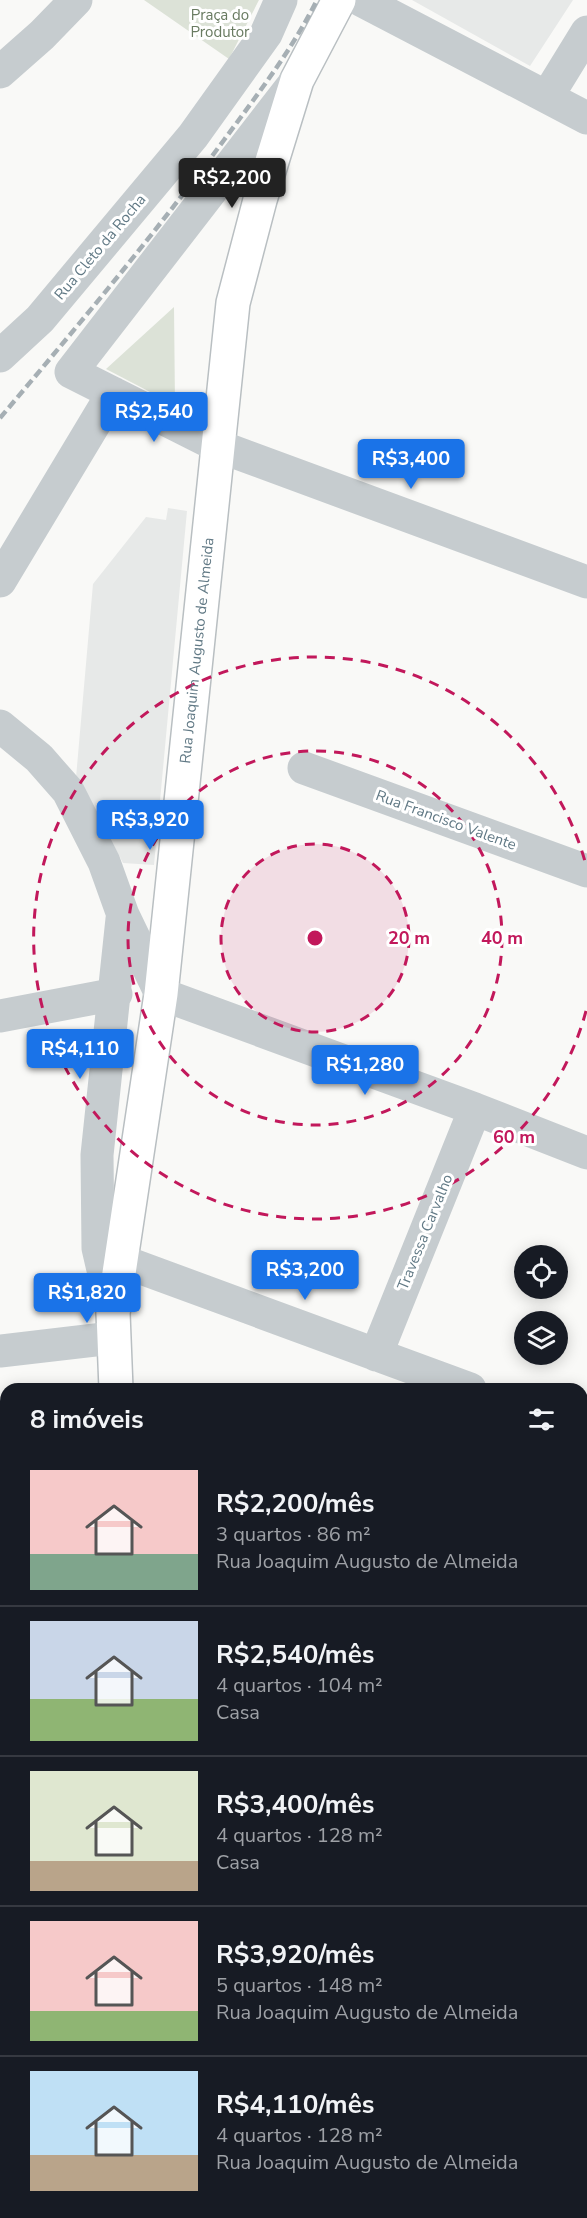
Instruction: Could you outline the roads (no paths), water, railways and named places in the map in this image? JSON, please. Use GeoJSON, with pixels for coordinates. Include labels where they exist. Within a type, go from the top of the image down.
{"type":"FeatureCollection","features":[{"type":"Feature","properties":{"kind":"main road","name":"Rua Joaquim Augusto de Almeida"},"geometry":{"type":"LineString","coordinates":[[116,1383],[110,1255],[161,994],[233,303],[260,200],[297,80],[339,0]]}},
{"type":"Feature","properties":{"kind":"street"},"geometry":{"type":"LineString","coordinates":[[0,72],[42,35],[75,0]]}},
{"type":"Feature","properties":{"kind":"street","name":"Rua Cleto da Rocha"},"geometry":{"type":"LineString","coordinates":[[5,342],[40,319],[193,136],[266,34],[281,0]]}},
{"type":"Feature","properties":{"kind":"street"},"geometry":{"type":"LineString","coordinates":[[361,0],[587,118]]}},
{"type":"Feature","properties":{"kind":"street"},"geometry":{"type":"LineString","coordinates":[[547,97],[587,32]]}},
{"type":"Feature","properties":{"kind":"street"},"geometry":{"type":"LineString","coordinates":[[297,80],[71,372],[218,446],[587,582]]}},
{"type":"Feature","properties":{"kind":"street"},"geometry":{"type":"LineString","coordinates":[[0,581],[113,393]]}},
{"type":"Feature","properties":{"kind":"street"},"geometry":{"type":"LineString","coordinates":[[0,726],[39,758],[68,790],[104,862],[123,915],[161,994],[475,1108],[587,1153]]}},
{"type":"Feature","properties":{"kind":"street","name":"Rua Francisco Valente"},"geometry":{"type":"LineString","coordinates":[[304,768],[587,871]]}},
{"type":"Feature","properties":{"kind":"street"},"geometry":{"type":"LineString","coordinates":[[123,915],[97,1155],[110,1255],[376,1355],[421,1380],[437,1383]]}},
{"type":"Feature","properties":{"kind":"street"},"geometry":{"type":"LineString","coordinates":[[0,1016],[116,994]]}},
{"type":"Feature","properties":{"kind":"street","name":"Travessa Carvalho"},"geometry":{"type":"LineString","coordinates":[[376,1355],[475,1108]]}},
{"type":"Feature","properties":{"kind":"street"},"geometry":{"type":"LineString","coordinates":[[0,1351],[113,1325]]}},
{"type":"Feature","properties":{"kind":"railway"},"geometry":{"type":"LineString","coordinates":[[0,418],[114,281],[197,176],[274,72],[297,37],[317,0]]}},
{"type":"Feature","properties":{"kind":"park label","name":"Praça do Produtor"},"geometry":{"type":"Point","coordinates":[220,24]}}]}
